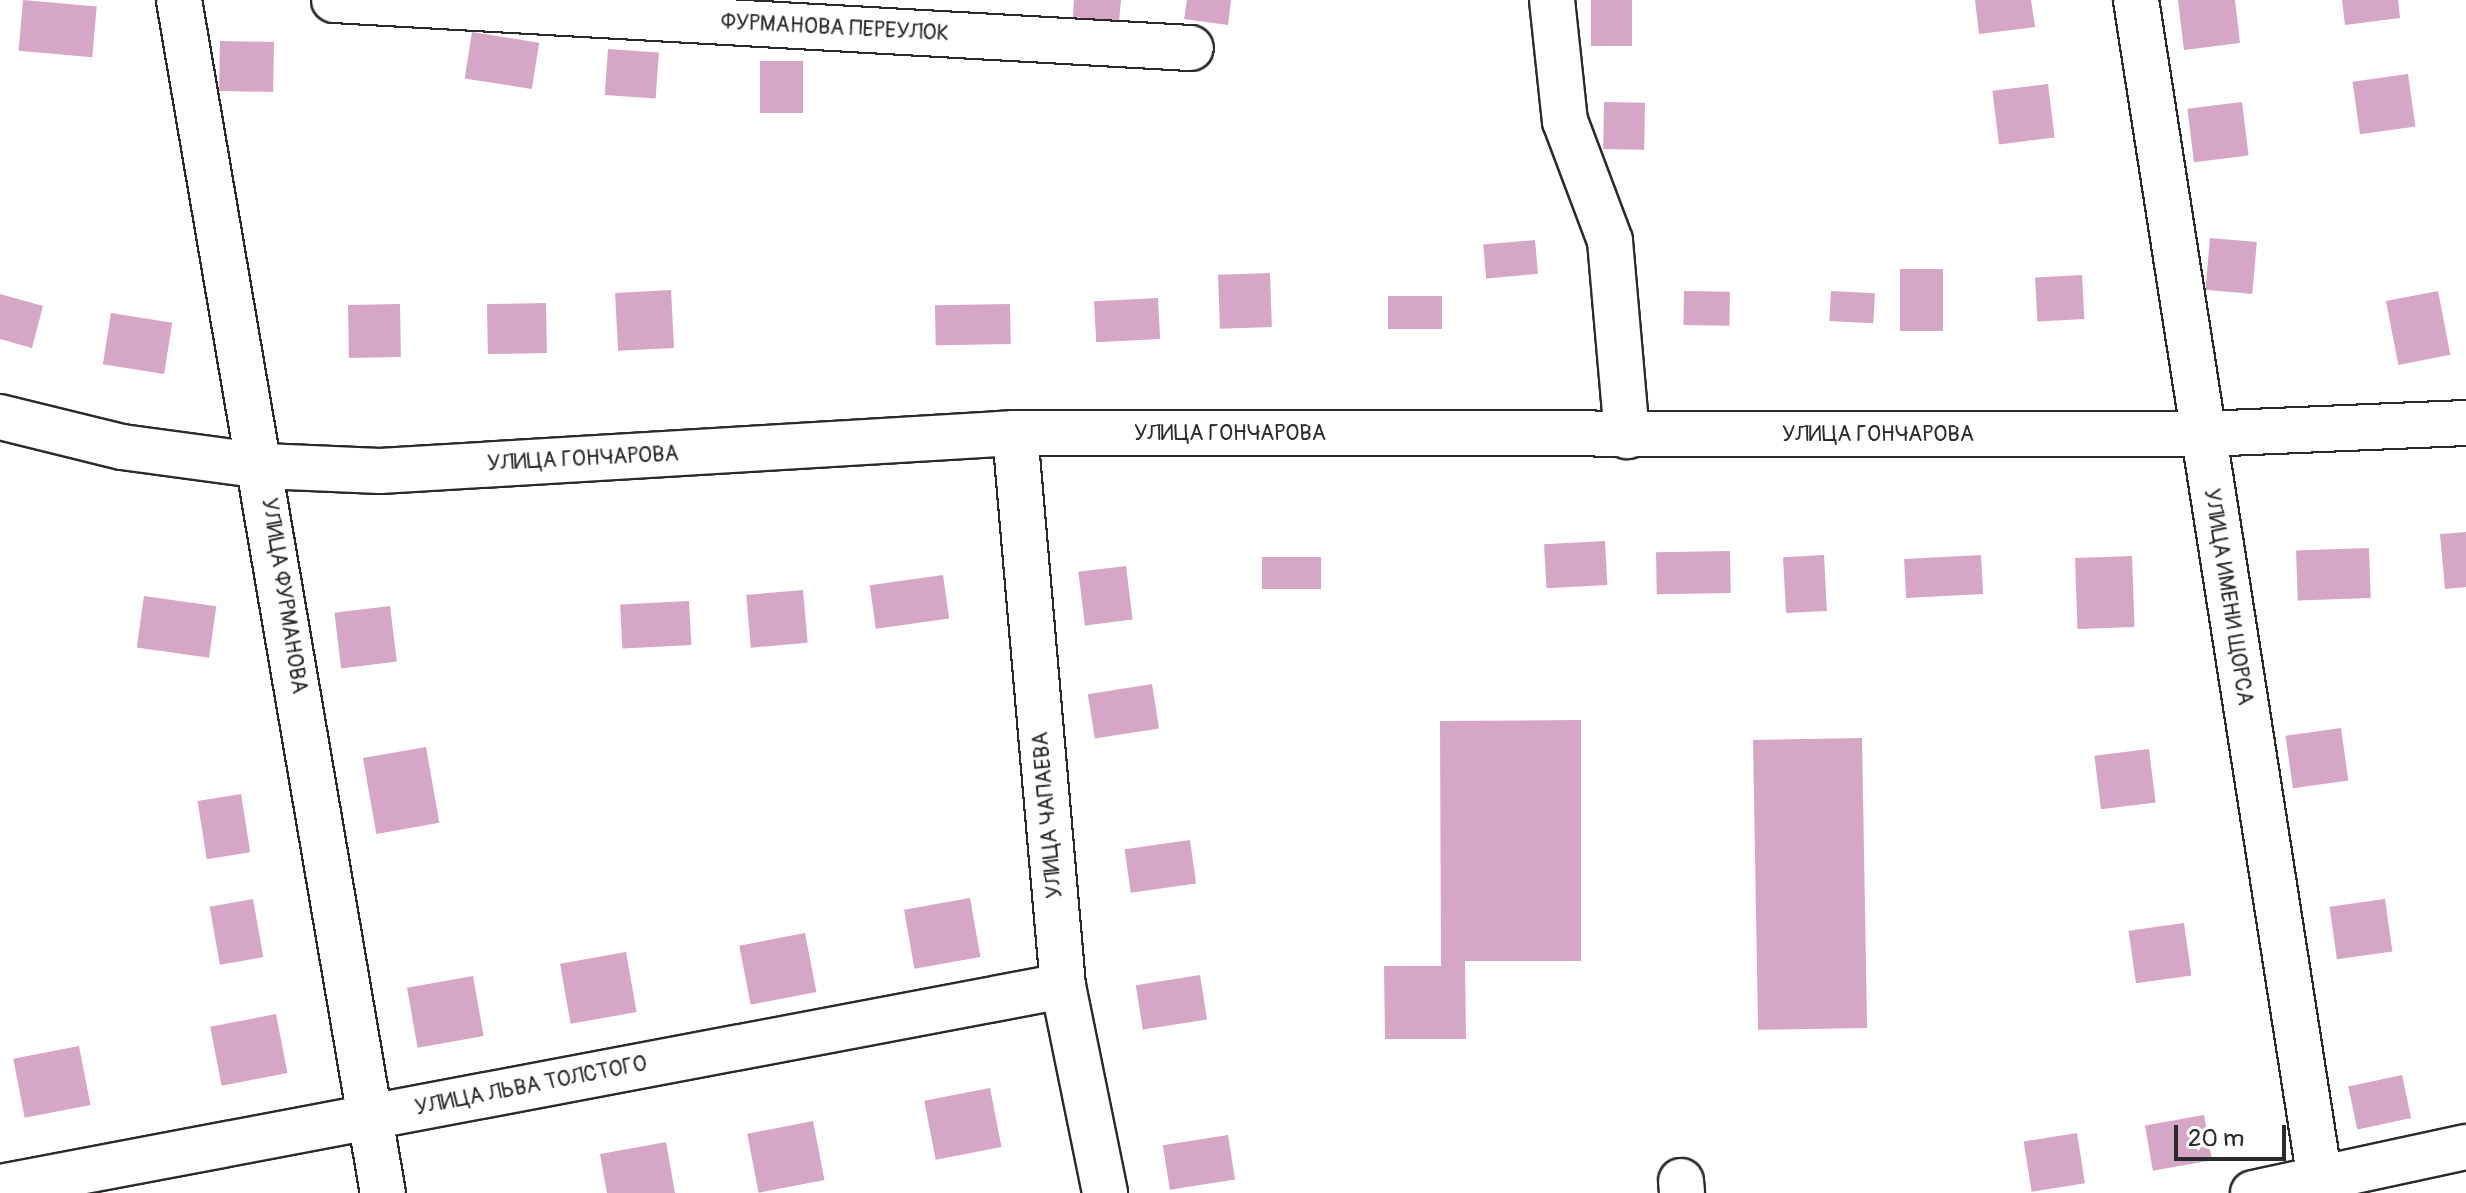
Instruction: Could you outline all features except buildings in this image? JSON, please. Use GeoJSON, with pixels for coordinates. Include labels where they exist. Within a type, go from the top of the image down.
{"type":"FeatureCollection","features":[{"type":"Feature","properties":{"kind":"street","name":"УЛИЦА ФУРМАНОВА"},"geometry":{"type":"LineString","coordinates":[[179,0],[263,466],[383,1193]]}},
{"type":"Feature","properties":{"kind":"street","name":"ФУРМАНОВА ПЕРЕУЛОК"},"geometry":{"type":"LineString","coordinates":[[334,0],[1191,48]]}},
{"type":"Feature","properties":{"kind":"street"},"geometry":{"type":"LineString","coordinates":[[1552,0],[1565,121],[1610,241],[1627,436]]}},
{"type":"Feature","properties":{"kind":"street","name":"УЛИЦА ИМЕНИ ЩОРСА"},"geometry":{"type":"LineString","coordinates":[[2136,0],[2320,1187]]}},
{"type":"Feature","properties":{"kind":"street","name":"УЛИЦА ГОНЧАРОВА"},"geometry":{"type":"LineString","coordinates":[[0,417],[122,447],[263,466],[380,471],[1015,433],[1627,436],[2203,434],[2466,423]]}},
{"type":"Feature","properties":{"kind":"street","name":"УЛИЦА ЧАПАЕВА"},"geometry":{"type":"LineString","coordinates":[[1015,433],[1063,986],[1105,1193]]}},
{"type":"Feature","properties":{"kind":"street","name":"УЛИЦА ЛЬВА ТОЛСТОГО"},"geometry":{"type":"LineString","coordinates":[[0,1187],[1063,986]]}},
{"type":"Feature","properties":{"kind":"street"},"geometry":{"type":"LineString","coordinates":[[2253,1193],[2320,1187],[2466,1147]]}}]}
